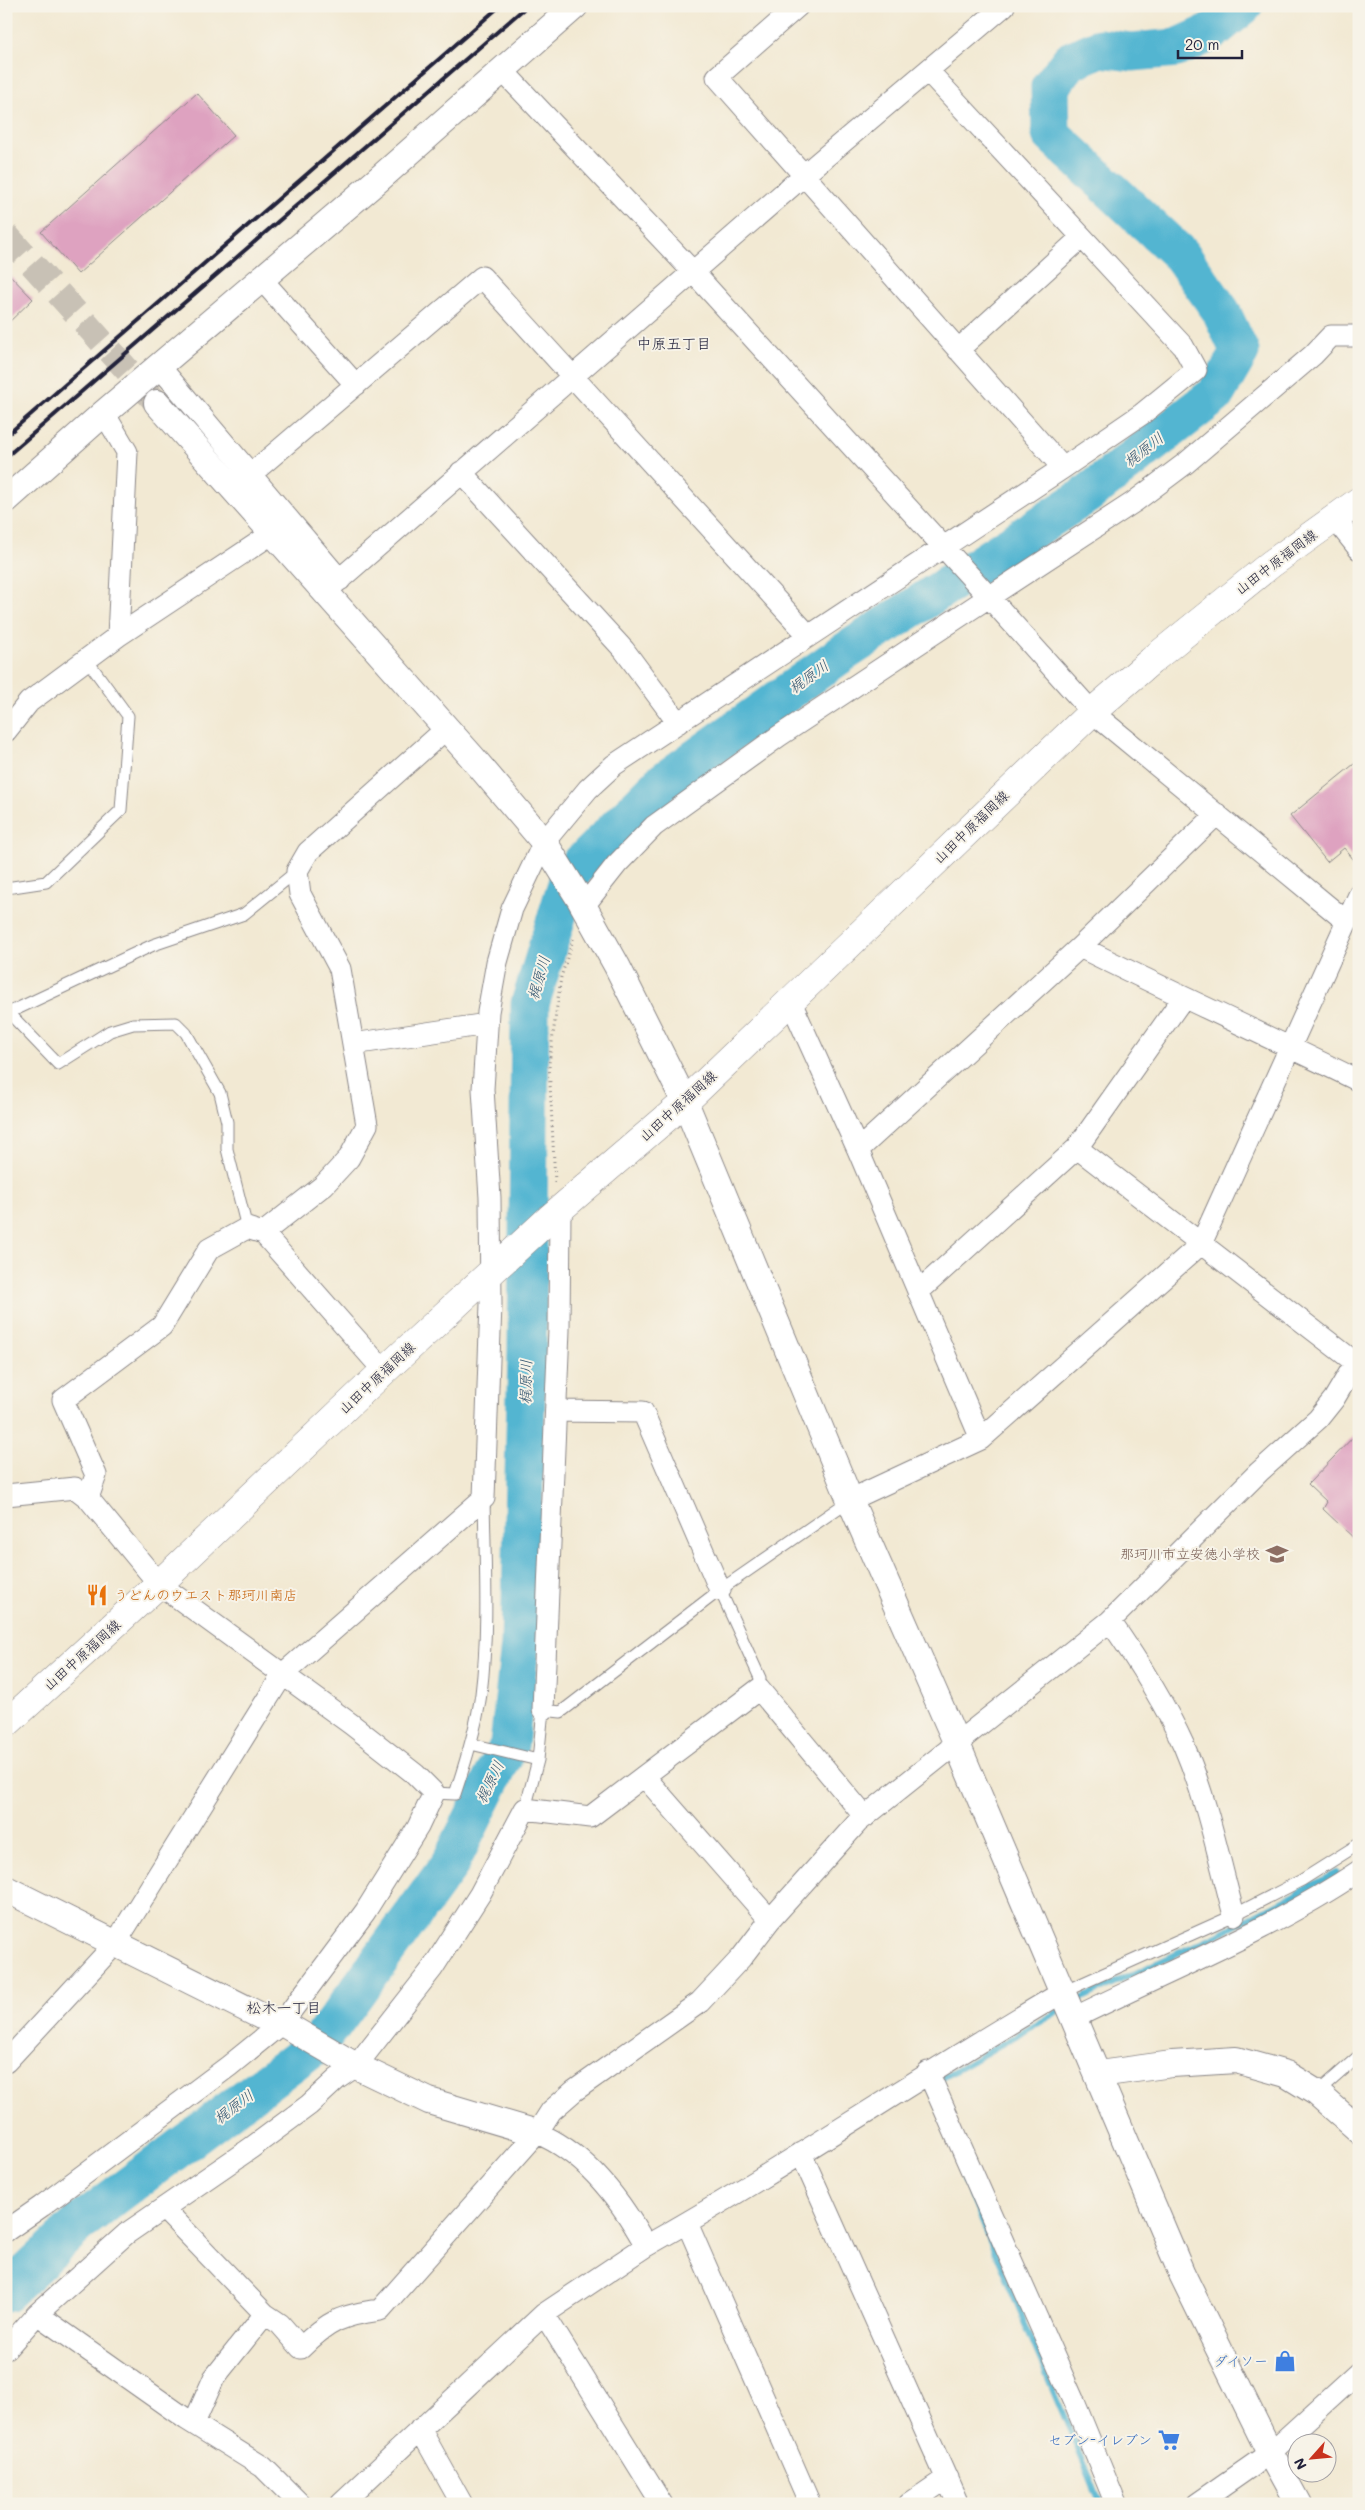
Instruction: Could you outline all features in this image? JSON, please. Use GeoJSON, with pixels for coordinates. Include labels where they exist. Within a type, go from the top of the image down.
{"type":"FeatureCollection","features":[{"type":"Feature","properties":{"kind":"main road","name":"山田中原福岡線"},"geometry":{"type":"LineString","coordinates":[[6,1724],[159,1584],[384,1371],[555,1214],[685,1102],[1092,712],[1151,661],[1271,564],[1359,501]]}},
{"type":"Feature","properties":{"kind":"street"},"geometry":{"type":"LineString","coordinates":[[6,500],[104,413],[262,280],[574,6]]}},
{"type":"Feature","properties":{"kind":"street"},"geometry":{"type":"LineString","coordinates":[[798,6],[717,77],[1063,468]]}},
{"type":"Feature","properties":{"kind":"street"},"geometry":{"type":"LineString","coordinates":[[333,586],[573,375],[1004,6]]}},
{"type":"Feature","properties":{"kind":"street"},"geometry":{"type":"LineString","coordinates":[[502,70],[694,273],[1092,712],[1347,922]]}},
{"type":"Feature","properties":{"kind":"street"},"geometry":{"type":"LineString","coordinates":[[6,2062],[115,1944],[283,1674],[484,1498],[498,1267],[490,1198],[483,1089],[487,1024],[497,962],[512,909],[546,846],[588,789],[614,765],[902,573],[944,549],[1142,414],[1196,370],[1183,346],[928,71]]}},
{"type":"Feature","properties":{"kind":"street"},"geometry":{"type":"LineString","coordinates":[[958,350],[1082,238]]}},
{"type":"Feature","properties":{"kind":"street"},"geometry":{"type":"LineString","coordinates":[[251,474],[482,277],[809,636]]}},
{"type":"Feature","properties":{"kind":"street"},"geometry":{"type":"LineString","coordinates":[[262,280],[356,385]]}},
{"type":"Feature","properties":{"kind":"street"},"geometry":{"type":"LineString","coordinates":[[581,903],[654,826],[779,736],[1134,502],[1186,463],[1313,355],[1331,336],[1359,336]]}},
{"type":"Feature","properties":{"kind":"street"},"geometry":{"type":"LineString","coordinates":[[159,366],[251,474],[333,586],[447,728],[546,846],[617,966],[685,1102],[850,1500],[1099,2074],[1182,2274],[1270,2454],[1298,2504]]}},
{"type":"Feature","properties":{"kind":"street"},"geometry":{"type":"LineString","coordinates":[[157,402],[273,533],[333,586]]}},
{"type":"Feature","properties":{"kind":"street"},"geometry":{"type":"LineString","coordinates":[[104,413],[127,452],[118,636]]}},
{"type":"Feature","properties":{"kind":"street"},"geometry":{"type":"LineString","coordinates":[[461,472],[624,650],[678,723]]}},
{"type":"Feature","properties":{"kind":"street"},"geometry":{"type":"LineString","coordinates":[[1335,519],[1359,549]]}},
{"type":"Feature","properties":{"kind":"street"},"geometry":{"type":"LineString","coordinates":[[6,731],[29,702],[118,636],[273,533]]}},
{"type":"Feature","properties":{"kind":"street"},"geometry":{"type":"LineString","coordinates":[[88,1498],[96,1475],[63,1400],[162,1326],[209,1249],[255,1230],[324,1185],[349,1158],[367,1125],[340,969],[300,894],[297,871],[308,852],[447,728]]}},
{"type":"Feature","properties":{"kind":"street"},"geometry":{"type":"LineString","coordinates":[[858,1150],[1080,947],[1217,814]]}},
{"type":"Feature","properties":{"kind":"street"},"geometry":{"type":"LineString","coordinates":[[850,1500],[981,1440],[1201,1244],[1359,895]]}},
{"type":"Feature","properties":{"kind":"street"},"geometry":{"type":"LineString","coordinates":[[1080,947],[1183,998],[1290,1046],[1359,1081]]}},
{"type":"Feature","properties":{"kind":"street"},"geometry":{"type":"LineString","coordinates":[[918,1292],[1077,1148],[1183,998]]}},
{"type":"Feature","properties":{"kind":"street"},"geometry":{"type":"LineString","coordinates":[[790,1000],[858,1150],[981,1440]]}},
{"type":"Feature","properties":{"kind":"street"},"geometry":{"type":"LineString","coordinates":[[353,1044],[487,1024]]}},
{"type":"Feature","properties":{"kind":"street"},"geometry":{"type":"LineString","coordinates":[[164,2209],[265,2314],[280,2324],[300,2348],[329,2323],[344,2317],[380,2310],[537,2133],[552,2111],[574,2091],[700,2002],[741,1958],[770,1920],[828,1853],[865,1817],[1110,1621],[1259,1472],[1318,1419],[1334,1399],[1357,1360],[1201,1244],[1077,1148]]}},
{"type":"Feature","properties":{"kind":"street"},"geometry":{"type":"LineString","coordinates":[[543,1710],[556,1410],[555,1214]]}},
{"type":"Feature","properties":{"kind":"street"},"geometry":{"type":"LineString","coordinates":[[255,1230],[384,1371]]}},
{"type":"Feature","properties":{"kind":"street"},"geometry":{"type":"LineString","coordinates":[[556,1410],[643,1412],[720,1590]]}},
{"type":"Feature","properties":{"kind":"street"},"geometry":{"type":"LineString","coordinates":[[6,1495],[76,1488],[88,1498],[159,1584],[408,1768],[434,1793],[418,1827],[365,1912],[282,2023],[42,2206],[6,2231]]}},
{"type":"Feature","properties":{"kind":"street"},"geometry":{"type":"LineString","coordinates":[[1110,1621],[1147,1674],[1184,1746],[1199,1789],[1234,1915]]}},
{"type":"Feature","properties":{"kind":"street"},"geometry":{"type":"LineString","coordinates":[[6,2349],[37,2314],[126,2234],[309,2105],[356,2066],[432,1969],[480,1894],[525,1809],[590,1817],[759,1690],[865,1817]]}},
{"type":"Feature","properties":{"kind":"street"},"geometry":{"type":"LineString","coordinates":[[644,1776],[770,1920]]}},
{"type":"Feature","properties":{"kind":"street"},"geometry":{"type":"LineString","coordinates":[[1074,2018],[1303,1905],[1359,1872]]}},
{"type":"Feature","properties":{"kind":"street"},"geometry":{"type":"LineString","coordinates":[[6,1890],[262,2016],[282,2023],[356,2066],[429,2101],[555,2140],[588,2166],[618,2204],[646,2246]]}},
{"type":"Feature","properties":{"kind":"street"},"geometry":{"type":"LineString","coordinates":[[341,2504],[544,2314],[646,2246],[801,2153],[928,2072],[1063,1992]]}},
{"type":"Feature","properties":{"kind":"street"},"geometry":{"type":"LineString","coordinates":[[1099,2074],[1172,2064],[1236,2060],[1286,2074],[1317,2093],[1359,2130]]}},
{"type":"Feature","properties":{"kind":"street"},"geometry":{"type":"LineString","coordinates":[[928,2072],[1116,2504]]}},
{"type":"Feature","properties":{"kind":"street"},"geometry":{"type":"LineString","coordinates":[[801,2153],[958,2504]]}},
{"type":"Feature","properties":{"kind":"street"},"geometry":{"type":"LineString","coordinates":[[687,2223],[810,2504]]}},
{"type":"Feature","properties":{"kind":"street"},"geometry":{"type":"LineString","coordinates":[[37,2314],[194,2423],[263,2467],[300,2504]]}},
{"type":"Feature","properties":{"kind":"street"},"geometry":{"type":"LineString","coordinates":[[194,2423],[214,2378],[265,2314]]}},
{"type":"Feature","properties":{"kind":"street"},"geometry":{"type":"LineString","coordinates":[[544,2314],[662,2504]]}},
{"type":"Feature","properties":{"kind":"street"},"geometry":{"type":"LineString","coordinates":[[1197,2504],[1270,2454],[1359,2372]]}},
{"type":"Feature","properties":{"kind":"street"},"geometry":{"type":"LineString","coordinates":[[420,2429],[462,2504]]}},
{"type":"Feature","properties":{"kind":"street"},"geometry":{"type":"LineString","coordinates":[[909,2504],[947,2478]]}},
{"type":"Feature","properties":{"kind":"lane"},"geometry":{"type":"LineString","coordinates":[[6,888],[46,882],[121,810],[128,716],[87,660]]}},
{"type":"Feature","properties":{"kind":"lane"},"geometry":{"type":"LineString","coordinates":[[255,1230],[227,1149],[227,1122],[220,1094],[186,1033],[176,1023],[133,1024],[110,1031],[58,1064],[7,1013],[153,945],[244,914],[297,871]]}},
{"type":"Feature","properties":{"kind":"lane"},"geometry":{"type":"LineString","coordinates":[[434,1793],[455,1794],[474,1745],[481,1693],[485,1626],[484,1498]]}},
{"type":"Feature","properties":{"kind":"lane"},"geometry":{"type":"LineString","coordinates":[[525,1809],[543,1710],[561,1712],[720,1590],[850,1500]]}},
{"type":"Feature","properties":{"kind":"lane"},"geometry":{"type":"LineString","coordinates":[[720,1590],[760,1678],[759,1690]]}},
{"type":"Feature","properties":{"kind":"lane"},"geometry":{"type":"LineString","coordinates":[[474,1745],[534,1760]]}},
{"type":"Feature","properties":{"kind":"lane"},"geometry":{"type":"LineString","coordinates":[[1063,1992],[1234,1915],[1302,1880],[1359,1844]]}},
{"type":"Feature","properties":{"kind":"lane"},"geometry":{"type":"LineString","coordinates":[[1317,2093],[1359,2056]]}},
{"type":"Feature","properties":{"kind":"path"},"geometry":{"type":"LineString","coordinates":[[555,1214],[549,1064],[561,977],[581,903]]}},
{"type":"Feature","properties":{"kind":"building"},"geometry":{"type":"Polygon","coordinates":[[[197,93],[234,135],[78,274],[41,232],[197,93]]]}},
{"type":"Feature","properties":{"kind":"building"},"geometry":{"type":"Polygon","coordinates":[[[6,271],[33,299],[6,325],[6,271]]]}},
{"type":"Feature","properties":{"kind":"building"},"geometry":{"type":"Polygon","coordinates":[[[1359,760],[1359,866],[1344,848],[1327,862],[1290,816],[1359,760]]]}},
{"type":"Feature","properties":{"kind":"building"},"geometry":{"type":"Polygon","coordinates":[[[1359,1431],[1359,1543],[1323,1509],[1327,1502],[1308,1484],[1359,1431]]]}},
{"type":"Feature","properties":{"kind":"waterway","name":"梶原川"},"geometry":{"type":"LineString","coordinates":[[6,2293],[82,2221],[320,2042],[450,1864],[509,1745],[520,1645],[527,1353],[530,1004],[570,874],[661,783],[840,655],[1085,496],[1215,395],[1240,352],[1221,311],[1181,255],[1051,134],[1050,87],[1070,61],[1100,48],[1132,52],[1177,48],[1210,33],[1243,6]]}},
{"type":"Feature","properties":{"kind":"waterway"},"geometry":{"type":"LineString","coordinates":[[1072,2003],[1221,1933],[1337,1873]]}},
{"type":"Feature","properties":{"kind":"waterway"},"geometry":{"type":"LineString","coordinates":[[936,2082],[1064,2008]]}},
{"type":"Feature","properties":{"kind":"waterway"},"geometry":{"type":"LineString","coordinates":[[963,2176],[1101,2504]]}},
{"type":"Feature","properties":{"kind":"tunnel"},"geometry":{"type":"LineString","coordinates":[[6,235],[157,403]]}},
{"type":"Feature","properties":{"kind":"railway"},"geometry":{"type":"LineString","coordinates":[[6,436],[500,6]]}},
{"type":"Feature","properties":{"kind":"railway"},"geometry":{"type":"LineString","coordinates":[[6,457],[527,6]]}},
{"type":"Feature","properties":{"kind":"place","name":"那珂川市立安徳小学校"},"geometry":{"type":"Point","coordinates":[1277,1554]}},
{"type":"Feature","properties":{"kind":"place","name":"うどんのウエスト那珂川南店"},"geometry":{"type":"Point","coordinates":[97,1595]}},
{"type":"Feature","properties":{"kind":"place","name":"ダイソー"},"geometry":{"type":"Point","coordinates":[1285,2361]}},
{"type":"Feature","properties":{"kind":"place","name":"セブン-イレブン"},"geometry":{"type":"Point","coordinates":[1169,2440]}},
{"type":"Feature","properties":{"kind":"district","name":"中原五丁目"},"geometry":{"type":"Point","coordinates":[674,344]}},
{"type":"Feature","properties":{"kind":"district","name":"松木一丁目"},"geometry":{"type":"Point","coordinates":[284,2008]}}]}
